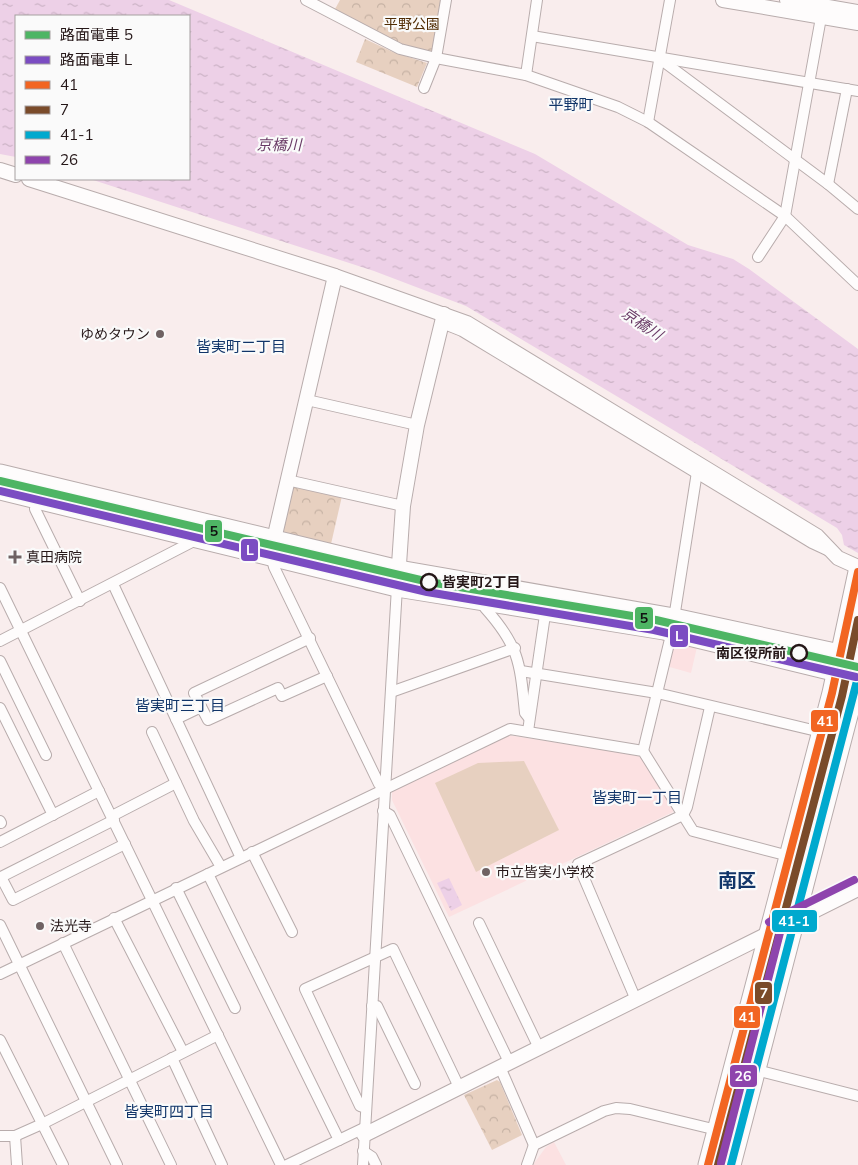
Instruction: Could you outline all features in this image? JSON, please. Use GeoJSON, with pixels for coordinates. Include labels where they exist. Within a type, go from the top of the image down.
{"type":"FeatureCollection","features":[{"type":"Feature","properties":{"kind":"highway"},"geometry":{"type":"LineString","coordinates":[[0,474],[272,548],[486,601],[547,603]]}},
{"type":"Feature","properties":{"kind":"highway"},"geometry":{"type":"LineString","coordinates":[[0,490],[195,536],[272,548]]}},
{"type":"Feature","properties":{"kind":"highway"},"geometry":{"type":"LineString","coordinates":[[708,1165],[821,732],[845,662],[858,572]]}},
{"type":"Feature","properties":{"kind":"highway"},"geometry":{"type":"LineString","coordinates":[[398,578],[673,625],[845,662],[858,677],[731,1165]]}},
{"type":"Feature","properties":{"kind":"street"},"geometry":{"type":"LineString","coordinates":[[306,0],[391,45],[436,58],[526,75],[618,108],[648,122],[785,216],[858,285]]}},
{"type":"Feature","properties":{"kind":"street"},"geometry":{"type":"LineString","coordinates":[[424,88],[436,58],[446,0]]}},
{"type":"Feature","properties":{"kind":"street"},"geometry":{"type":"LineString","coordinates":[[526,75],[537,0]]}},
{"type":"Feature","properties":{"kind":"street"},"geometry":{"type":"LineString","coordinates":[[648,122],[670,0]]}},
{"type":"Feature","properties":{"kind":"street"},"geometry":{"type":"LineString","coordinates":[[723,0],[858,12]]}},
{"type":"Feature","properties":{"kind":"street"},"geometry":{"type":"LineString","coordinates":[[787,0],[823,8],[858,23]]}},
{"type":"Feature","properties":{"kind":"street"},"geometry":{"type":"LineString","coordinates":[[758,256],[785,216],[823,8]]}},
{"type":"Feature","properties":{"kind":"street"},"geometry":{"type":"LineString","coordinates":[[532,36],[659,59],[858,91]]}},
{"type":"Feature","properties":{"kind":"street"},"geometry":{"type":"LineString","coordinates":[[659,59],[828,184],[858,209]]}},
{"type":"Feature","properties":{"kind":"street"},"geometry":{"type":"LineString","coordinates":[[828,184],[847,89]]}},
{"type":"Feature","properties":{"kind":"street"},"geometry":{"type":"LineString","coordinates":[[0,170],[15,175]]}},
{"type":"Feature","properties":{"kind":"street"},"geometry":{"type":"LineString","coordinates":[[33,180],[335,276],[481,331],[817,536],[838,558],[858,567]]}},
{"type":"Feature","properties":{"kind":"street"},"geometry":{"type":"LineString","coordinates":[[335,276],[272,548],[274,567],[379,784],[384,788]]}},
{"type":"Feature","properties":{"kind":"street"},"geometry":{"type":"LineString","coordinates":[[362,1165],[403,506],[417,425],[443,318]]}},
{"type":"Feature","properties":{"kind":"street"},"geometry":{"type":"LineString","coordinates":[[443,318],[812,543],[833,552]]}},
{"type":"Feature","properties":{"kind":"street"},"geometry":{"type":"LineString","coordinates":[[306,400],[417,425]]}},
{"type":"Feature","properties":{"kind":"street"},"geometry":{"type":"LineString","coordinates":[[696,472],[673,625],[643,751],[693,831],[788,856]]}},
{"type":"Feature","properties":{"kind":"street"},"geometry":{"type":"LineString","coordinates":[[287,480],[403,506]]}},
{"type":"Feature","properties":{"kind":"street"},"geometry":{"type":"LineString","coordinates":[[38,499],[35,509],[80,601]]}},
{"type":"Feature","properties":{"kind":"street"},"geometry":{"type":"LineString","coordinates":[[0,641],[190,543],[195,536]]}},
{"type":"Feature","properties":{"kind":"street"},"geometry":{"type":"LineString","coordinates":[[113,584],[241,858]]}},
{"type":"Feature","properties":{"kind":"street"},"geometry":{"type":"LineString","coordinates":[[0,588],[281,1165]]}},
{"type":"Feature","properties":{"kind":"street"},"geometry":{"type":"LineString","coordinates":[[486,601],[486,608],[514,648],[521,672],[525,713],[530,718]]}},
{"type":"Feature","properties":{"kind":"street"},"geometry":{"type":"LineString","coordinates":[[528,731],[547,603]]}},
{"type":"Feature","properties":{"kind":"street"},"geometry":{"type":"LineString","coordinates":[[310,638],[194,693],[208,720],[278,688],[282,696],[327,676]]}},
{"type":"Feature","properties":{"kind":"street"},"geometry":{"type":"LineString","coordinates":[[391,692],[395,693],[514,648]]}},
{"type":"Feature","properties":{"kind":"street"},"geometry":{"type":"LineString","coordinates":[[0,661],[46,755]]}},
{"type":"Feature","properties":{"kind":"street"},"geometry":{"type":"LineString","coordinates":[[521,672],[657,693],[821,732]]}},
{"type":"Feature","properties":{"kind":"street"},"geometry":{"type":"LineString","coordinates":[[176,719],[202,707]]}},
{"type":"Feature","properties":{"kind":"street"},"geometry":{"type":"LineString","coordinates":[[636,1000],[578,864],[683,815],[687,807],[710,707]]}},
{"type":"Feature","properties":{"kind":"street"},"geometry":{"type":"LineString","coordinates":[[0,708],[53,815]]}},
{"type":"Feature","properties":{"kind":"street"},"geometry":{"type":"LineString","coordinates":[[0,974],[510,729],[643,751]]}},
{"type":"Feature","properties":{"kind":"street"},"geometry":{"type":"LineString","coordinates":[[152,732],[194,821],[221,867]]}},
{"type":"Feature","properties":{"kind":"street"},"geometry":{"type":"LineString","coordinates":[[125,844],[13,900],[1,877],[176,783]]}},
{"type":"Feature","properties":{"kind":"street"},"geometry":{"type":"LineString","coordinates":[[0,842],[99,791]]}},
{"type":"Feature","properties":{"kind":"street"},"geometry":{"type":"LineString","coordinates":[[384,812],[390,815],[505,1064],[534,1145],[528,1165]]}},
{"type":"Feature","properties":{"kind":"street"},"geometry":{"type":"LineString","coordinates":[[252,852],[292,932]]}},
{"type":"Feature","properties":{"kind":"street"},"geometry":{"type":"LineString","coordinates":[[208,874],[339,1140]]}},
{"type":"Feature","properties":{"kind":"street"},"geometry":{"type":"LineString","coordinates":[[176,888],[234,1008]]}},
{"type":"Feature","properties":{"kind":"street"},"geometry":{"type":"LineString","coordinates":[[287,1165],[459,1087],[858,889]]}},
{"type":"Feature","properties":{"kind":"street"},"geometry":{"type":"LineString","coordinates":[[114,918],[183,1052]]}},
{"type":"Feature","properties":{"kind":"street"},"geometry":{"type":"LineString","coordinates":[[479,923],[538,1048]]}},
{"type":"Feature","properties":{"kind":"street"},"geometry":{"type":"LineString","coordinates":[[0,925],[117,1165]]}},
{"type":"Feature","properties":{"kind":"street"},"geometry":{"type":"LineString","coordinates":[[63,943],[171,1165]]}},
{"type":"Feature","properties":{"kind":"street"},"geometry":{"type":"LineString","coordinates":[[366,1108],[360,1106],[305,989],[376,955],[393,949],[459,1087]]}},
{"type":"Feature","properties":{"kind":"street"},"geometry":{"type":"LineString","coordinates":[[372,1006],[377,1006],[415,1084]]}},
{"type":"Feature","properties":{"kind":"street"},"geometry":{"type":"LineString","coordinates":[[0,1136],[15,1136],[42,1124],[218,1035]]}},
{"type":"Feature","properties":{"kind":"street"},"geometry":{"type":"LineString","coordinates":[[0,1040],[63,1165]]}},
{"type":"Feature","properties":{"kind":"street"},"geometry":{"type":"LineString","coordinates":[[172,1058],[222,1165]]}},
{"type":"Feature","properties":{"kind":"street"},"geometry":{"type":"LineString","coordinates":[[756,1070],[858,1096]]}},
{"type":"Feature","properties":{"kind":"street"},"geometry":{"type":"LineString","coordinates":[[534,1145],[604,1111],[616,1108],[630,1109],[717,1130]]}},
{"type":"Feature","properties":{"kind":"street"},"geometry":{"type":"LineString","coordinates":[[15,1136],[17,1165]]}},
{"type":"Feature","properties":{"kind":"street"},"geometry":{"type":"LineString","coordinates":[[363,1151],[372,1157],[376,1165]]}},
{"type":"Feature","properties":{"kind":"shaded area"},"geometry":{"type":"Polygon","coordinates":[[[672,641],[697,647],[691,673],[666,666],[672,641]]]}},
{"type":"Feature","properties":{"kind":"shaded area","name":"市立皆実小学校"},"geometry":{"type":"Polygon","coordinates":[[[507,735],[638,755],[643,758],[673,807],[673,812],[449,917],[392,800],[392,790],[507,735]]]}},
{"type":"Feature","properties":{"kind":"shaded area"},"geometry":{"type":"Polygon","coordinates":[[[554,1142],[566,1165],[533,1165],[546,1147],[554,1142]]]}},
{"type":"Feature","properties":{"kind":"green space","name":"平野公園"},"geometry":{"type":"Polygon","coordinates":[[[340,0],[442,0],[432,51],[429,53],[410,49],[334,11],[340,0]]]}},
{"type":"Feature","properties":{"kind":"green space"},"geometry":{"type":"Polygon","coordinates":[[[365,39],[393,52],[427,63],[417,87],[356,62],[365,39]]]}},
{"type":"Feature","properties":{"kind":"green space"},"geometry":{"type":"Polygon","coordinates":[[[295,485],[342,496],[331,544],[285,533],[281,527],[290,487],[295,485]]]}},
{"type":"Feature","properties":{"kind":"green space"},"geometry":{"type":"Polygon","coordinates":[[[524,761],[559,830],[476,872],[435,783],[478,763],[524,761]]]}},
{"type":"Feature","properties":{"kind":"green space"},"geometry":{"type":"Polygon","coordinates":[[[497,1080],[500,1082],[522,1135],[492,1150],[464,1095],[497,1080]]]}},
{"type":"Feature","properties":{"kind":"water","name":"京橋川"},"geometry":{"type":"Polygon","coordinates":[[[0,0],[169,0],[535,154],[688,245],[733,259],[858,349],[858,553],[844,545],[842,535],[837,528],[466,306],[374,271],[93,180],[190,180],[190,15],[15,15],[15,157],[0,154],[0,0]]]}},
{"type":"Feature","properties":{"kind":"water"},"geometry":{"type":"Polygon","coordinates":[[[449,878],[462,905],[451,911],[437,883],[449,878]]]}},
{"type":"Feature","properties":{"kind":"tram line","name":"5"},"geometry":{"type":"LineString","coordinates":[[0,481],[429,582],[656,620],[858,667]]}},
{"type":"Feature","properties":{"kind":"tram line","name":"L"},"geometry":{"type":"LineString","coordinates":[[0,491],[427,592],[654,630],[856,677]]}},
{"type":"Feature","properties":{"kind":"transit line","name":"41"},"geometry":{"type":"LineString","coordinates":[[708,1165],[832,693],[858,572]]}},
{"type":"Feature","properties":{"kind":"transit line","name":"7"},"geometry":{"type":"LineString","coordinates":[[718,1165],[842,696],[858,620]]}},
{"type":"Feature","properties":{"kind":"transit line","name":"41-1"},"geometry":{"type":"LineString","coordinates":[[731,1165],[858,677]]}},
{"type":"Feature","properties":{"kind":"transit line","name":"26"},"geometry":{"type":"LineString","coordinates":[[769,922],[854,880]]}},
{"type":"Feature","properties":{"kind":"transit line","name":"26"},"geometry":{"type":"LineString","coordinates":[[721,1163],[784,917]]}},
{"type":"Feature","properties":{"kind":"place","name":"ゆめタウン"},"geometry":{"type":"Point","coordinates":[160,334]}},
{"type":"Feature","properties":{"kind":"place","name":"真田病院"},"geometry":{"type":"Point","coordinates":[15,557]}},
{"type":"Feature","properties":{"kind":"place","name":"皆実町2丁目"},"geometry":{"type":"Point","coordinates":[429,582]}},
{"type":"Feature","properties":{"kind":"place","name":"南区役所前"},"geometry":{"type":"Point","coordinates":[799,653]}},
{"type":"Feature","properties":{"kind":"place","name":"市立皆実小学校"},"geometry":{"type":"Point","coordinates":[486,872]}},
{"type":"Feature","properties":{"kind":"place","name":"法光寺"},"geometry":{"type":"Point","coordinates":[40,926]}},
{"type":"Feature","properties":{"kind":"district","name":"平野町"},"geometry":{"type":"Point","coordinates":[571,105]}},
{"type":"Feature","properties":{"kind":"district","name":"皆実町二丁目"},"geometry":{"type":"Point","coordinates":[241,347]}},
{"type":"Feature","properties":{"kind":"district","name":"皆実町三丁目"},"geometry":{"type":"Point","coordinates":[180,706]}},
{"type":"Feature","properties":{"kind":"district","name":"皆実町一丁目"},"geometry":{"type":"Point","coordinates":[637,798]}},
{"type":"Feature","properties":{"kind":"district","name":"南区"},"geometry":{"type":"Point","coordinates":[737,880]}},
{"type":"Feature","properties":{"kind":"district","name":"皆実町四丁目"},"geometry":{"type":"Point","coordinates":[169,1112]}}]}
